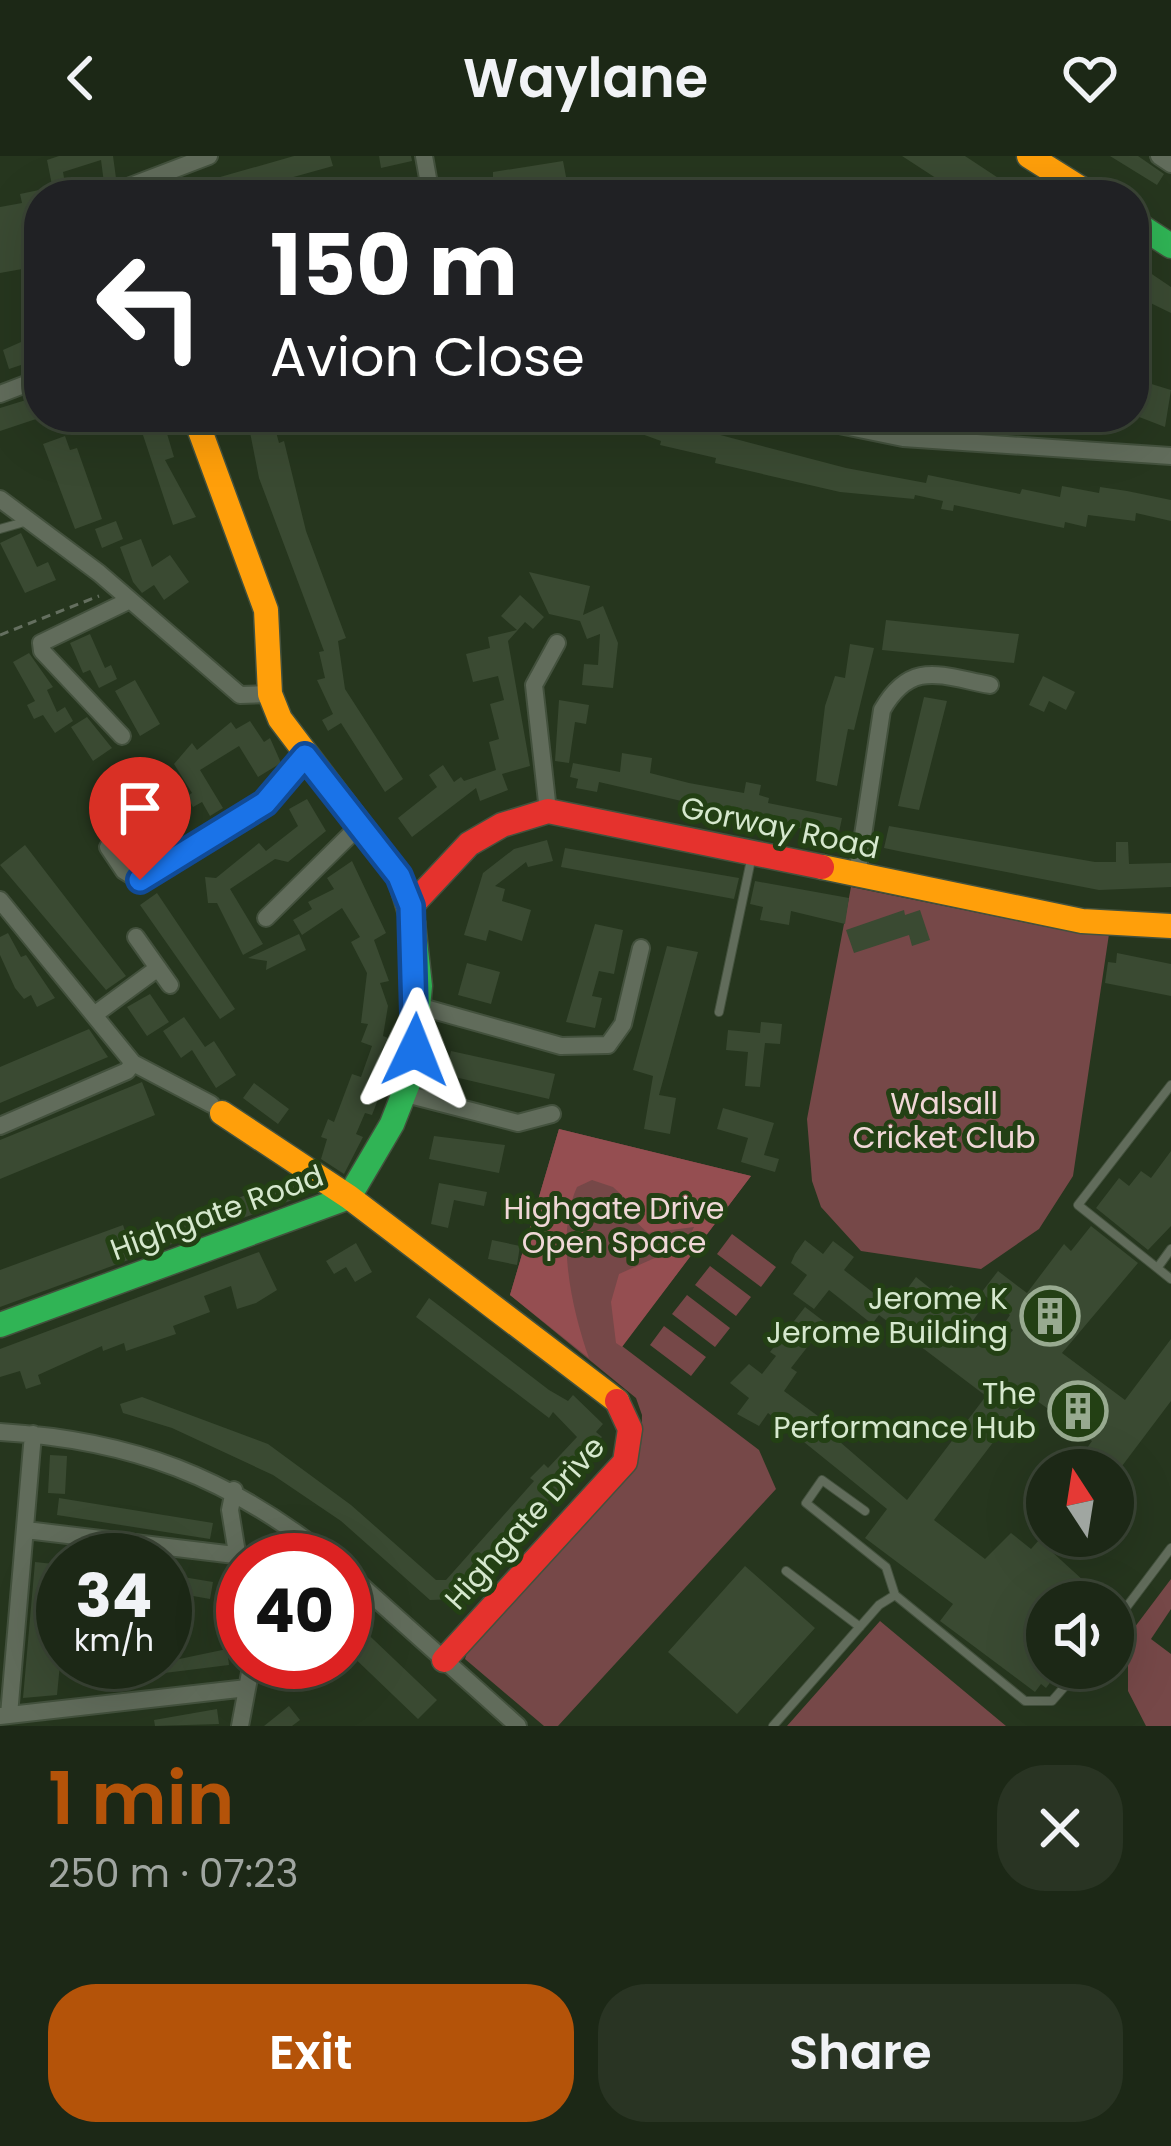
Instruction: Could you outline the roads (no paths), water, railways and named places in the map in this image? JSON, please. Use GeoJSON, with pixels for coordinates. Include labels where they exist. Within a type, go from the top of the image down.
{"type":"FeatureCollection","features":[{"type":"Feature","properties":{"kind":"street"},"geometry":{"type":"LineString","coordinates":[[146,180],[207,156]]}},
{"type":"Feature","properties":{"kind":"street"},"geometry":{"type":"LineString","coordinates":[[1029,156],[1067,180]]}},
{"type":"Feature","properties":{"kind":"street"},"geometry":{"type":"LineString","coordinates":[[1159,156],[1171,164]]}},
{"type":"Feature","properties":{"kind":"street"},"geometry":{"type":"LineString","coordinates":[[0,499],[239,694],[270,694],[266,610],[201,432]]}},
{"type":"Feature","properties":{"kind":"street"},"geometry":{"type":"LineString","coordinates":[[874,432],[903,438],[1171,456]]}},
{"type":"Feature","properties":{"kind":"street"},"geometry":{"type":"LineString","coordinates":[[122,736],[42,651],[41,644],[123,596]]}},
{"type":"Feature","properties":{"kind":"street"},"geometry":{"type":"LineString","coordinates":[[548,812],[534,685],[556,643]]}},
{"type":"Feature","properties":{"kind":"street"},"geometry":{"type":"LineString","coordinates":[[857,875],[883,710],[896,687],[925,674],[969,690],[990,685]]}},
{"type":"Feature","properties":{"kind":"street","name":"Highgate Road"},"geometry":{"type":"LineString","coordinates":[[0,1325],[349,1197],[406,1094],[418,1006],[411,906],[399,876],[305,756],[270,694]]}},
{"type":"Feature","properties":{"kind":"street"},"geometry":{"type":"LineString","coordinates":[[108,847],[124,871],[140,880],[265,803],[305,756]]}},
{"type":"Feature","properties":{"kind":"street","name":"Gorway Road"},"geometry":{"type":"LineString","coordinates":[[411,906],[463,846],[500,822],[548,812],[1082,921],[1171,926]]}},
{"type":"Feature","properties":{"kind":"street"},"geometry":{"type":"LineString","coordinates":[[267,906],[360,825]]}},
{"type":"Feature","properties":{"kind":"street"},"geometry":{"type":"LineString","coordinates":[[0,900],[133,1063],[216,1109]]}},
{"type":"Feature","properties":{"kind":"street"},"geometry":{"type":"LineString","coordinates":[[136,937],[170,985]]}},
{"type":"Feature","properties":{"kind":"street"},"geometry":{"type":"LineString","coordinates":[[418,1006],[561,1046],[608,1045],[623,1024],[642,949]]}},
{"type":"Feature","properties":{"kind":"street"},"geometry":{"type":"LineString","coordinates":[[94,1015],[158,968]]}},
{"type":"Feature","properties":{"kind":"street"},"geometry":{"type":"LineString","coordinates":[[0,1126],[127,1071],[133,1063]]}},
{"type":"Feature","properties":{"kind":"street"},"geometry":{"type":"LineString","coordinates":[[406,1094],[518,1123],[552,1114]]}},
{"type":"Feature","properties":{"kind":"street","name":"Highgate Drive"},"geometry":{"type":"LineString","coordinates":[[216,1109],[349,1197],[602,1385],[629,1420],[633,1445],[625,1462],[444,1660]]}},
{"type":"Feature","properties":{"kind":"street"},"geometry":{"type":"LineString","coordinates":[[0,1432],[129,1452],[234,1490],[294,1533]]}},
{"type":"Feature","properties":{"kind":"street"},"geometry":{"type":"LineString","coordinates":[[33,1434],[4,1716],[238,1689]]}},
{"type":"Feature","properties":{"kind":"street"},"geometry":{"type":"LineString","coordinates":[[233,1533],[234,1490]]}},
{"type":"Feature","properties":{"kind":"street"},"geometry":{"type":"LineString","coordinates":[[26,1530],[216,1553]]}},
{"type":"Feature","properties":{"kind":"street"},"geometry":{"type":"LineString","coordinates":[[372,1595],[505,1722]]}},
{"type":"Feature","properties":{"kind":"street"},"geometry":{"type":"LineString","coordinates":[[240,1726],[247,1689]]}},
{"type":"Feature","properties":{"kind":"lane"},"geometry":{"type":"LineString","coordinates":[[0,529],[29,521]]}},
{"type":"Feature","properties":{"kind":"lane"},"geometry":{"type":"LineString","coordinates":[[719,1012],[752,852]]}},
{"type":"Feature","properties":{"kind":"lane"},"geometry":{"type":"LineString","coordinates":[[1171,1085],[1078,1205],[1171,1279]]}},
{"type":"Feature","properties":{"kind":"lane"},"geometry":{"type":"LineString","coordinates":[[1157,1268],[1171,1249]]}},
{"type":"Feature","properties":{"kind":"lane"},"geometry":{"type":"LineString","coordinates":[[865,1510],[822,1480],[806,1503],[886,1567],[895,1595],[1025,1701],[1052,1701],[1063,1689]]}},
{"type":"Feature","properties":{"kind":"lane"},"geometry":{"type":"LineString","coordinates":[[1134,1597],[1171,1548]]}},
{"type":"Feature","properties":{"kind":"lane"},"geometry":{"type":"LineString","coordinates":[[786,1571],[860,1627]]}},
{"type":"Feature","properties":{"kind":"lane"},"geometry":{"type":"LineString","coordinates":[[773,1726],[860,1627],[895,1595]]}},
{"type":"Feature","properties":{"kind":"place","name":"Jerome K Jerome Building"},"geometry":{"type":"Point","coordinates":[1050,1316]}},
{"type":"Feature","properties":{"kind":"place","name":"The Performance Hub"},"geometry":{"type":"Point","coordinates":[1078,1411]}},
{"type":"Feature","properties":{"kind":"park label","name":"Walsall Cricket Club"},"geometry":{"type":"Point","coordinates":[944,1121]}},
{"type":"Feature","properties":{"kind":"park label","name":"Highgate Drive Open Space"},"geometry":{"type":"Point","coordinates":[614,1226]}}]}
